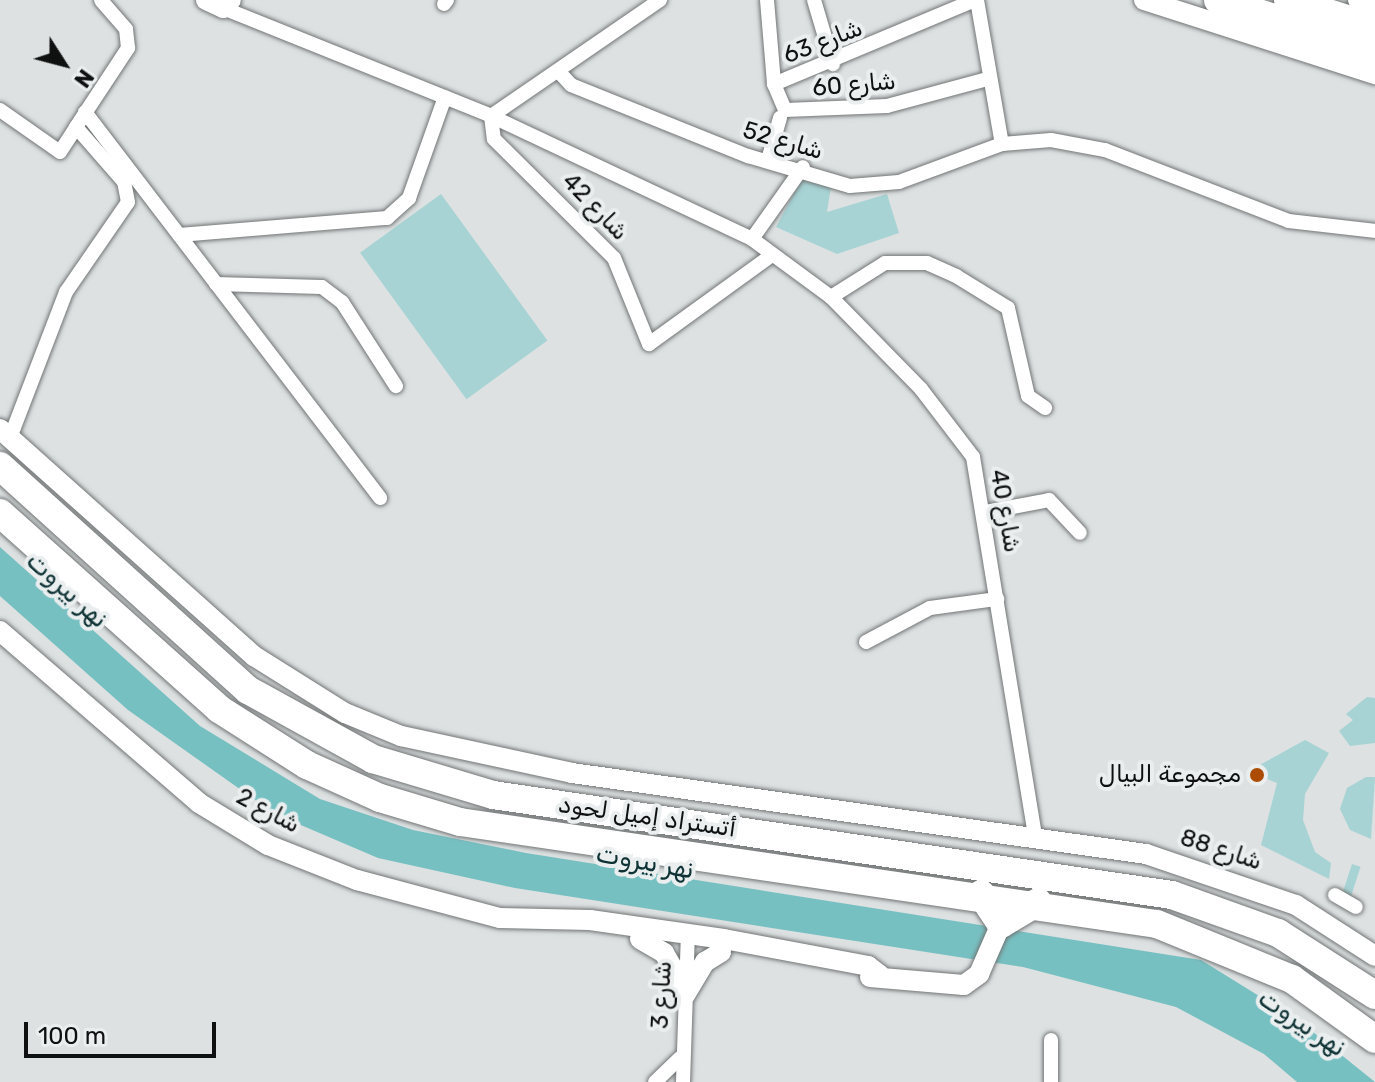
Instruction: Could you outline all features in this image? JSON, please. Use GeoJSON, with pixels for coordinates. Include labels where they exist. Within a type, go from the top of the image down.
{"type":"FeatureCollection","features":[{"type":"Feature","properties":{"kind":"highway"},"geometry":{"type":"LineString","coordinates":[[1218,0],[1375,50]]}},
{"type":"Feature","properties":{"kind":"highway"},"geometry":{"type":"LineString","coordinates":[[1288,0],[1375,28]]}},
{"type":"Feature","properties":{"kind":"highway","name":"أتستراد إميل لحود"},"geometry":{"type":"LineString","coordinates":[[0,466],[248,690],[319,734],[396,768],[493,795],[1160,892],[1278,933],[1375,995]]}},
{"type":"Feature","properties":{"kind":"highway","name":"أتستراد إميل لحود"},"geometry":{"type":"LineString","coordinates":[[0,513],[219,709],[283,752],[380,798],[491,827],[1038,902],[1214,941],[1292,979],[1375,1039]]}},
{"type":"Feature","properties":{"kind":"highway"},"geometry":{"type":"LineString","coordinates":[[981,894],[1001,924],[1038,902]]}},
{"type":"Feature","properties":{"kind":"street"},"geometry":{"type":"LineString","coordinates":[[0,110],[60,152],[128,48],[126,29],[101,0]]}},
{"type":"Feature","properties":{"kind":"street"},"geometry":{"type":"LineString","coordinates":[[491,116],[560,73],[660,0]]}},
{"type":"Feature","properties":{"kind":"street"},"geometry":{"type":"LineString","coordinates":[[767,0],[774,84]]}},
{"type":"Feature","properties":{"kind":"street"},"geometry":{"type":"LineString","coordinates":[[814,0],[833,64]]}},
{"type":"Feature","properties":{"kind":"street"},"geometry":{"type":"LineString","coordinates":[[976,0],[987,79],[1002,144]]}},
{"type":"Feature","properties":{"kind":"street","name":"شارع 63"},"geometry":{"type":"LineString","coordinates":[[774,84],[833,64],[976,0]]}},
{"type":"Feature","properties":{"kind":"street"},"geometry":{"type":"LineString","coordinates":[[1144,0],[1375,74]]}},
{"type":"Feature","properties":{"kind":"street"},"geometry":{"type":"LineString","coordinates":[[1358,0],[1375,5]]}},
{"type":"Feature","properties":{"kind":"street","name":"شارع 40"},"geometry":{"type":"LineString","coordinates":[[220,3],[491,116],[752,239],[831,297],[952,421],[973,457],[986,512],[1035,834]]}},
{"type":"Feature","properties":{"kind":"street","name":"شارع 52"},"geometry":{"type":"LineString","coordinates":[[560,73],[624,107],[768,160],[803,167],[850,186],[882,186],[1002,144],[1051,140],[1105,150],[1289,221],[1375,231]]}},
{"type":"Feature","properties":{"kind":"street","name":"شارع 60"},"geometry":{"type":"LineString","coordinates":[[774,84],[785,110],[811,113],[933,98],[987,79]]}},
{"type":"Feature","properties":{"kind":"street"},"geometry":{"type":"LineString","coordinates":[[179,235],[360,225],[397,212],[413,187],[445,97]]}},
{"type":"Feature","properties":{"kind":"street"},"geometry":{"type":"LineString","coordinates":[[85,112],[380,498]]}},
{"type":"Feature","properties":{"kind":"street","name":"شارع 42"},"geometry":{"type":"LineString","coordinates":[[491,116],[505,153],[614,258],[649,344],[772,255]]}},
{"type":"Feature","properties":{"kind":"street"},"geometry":{"type":"LineString","coordinates":[[768,160],[780,118]]}},
{"type":"Feature","properties":{"kind":"street"},"geometry":{"type":"LineString","coordinates":[[5,433],[66,292],[128,202],[124,182],[76,127]]}},
{"type":"Feature","properties":{"kind":"street"},"geometry":{"type":"LineString","coordinates":[[752,239],[769,205],[803,167]]}},
{"type":"Feature","properties":{"kind":"street"},"geometry":{"type":"LineString","coordinates":[[831,297],[885,263],[927,263],[956,276],[1008,308],[1028,396],[1045,408]]}},
{"type":"Feature","properties":{"kind":"street"},"geometry":{"type":"LineString","coordinates":[[216,284],[322,287],[342,302],[396,386]]}},
{"type":"Feature","properties":{"kind":"street","name":"شارع 88"},"geometry":{"type":"LineString","coordinates":[[5,433],[254,656],[345,713],[401,736],[572,773],[1035,834],[1201,869],[1296,905],[1375,956]]}},
{"type":"Feature","properties":{"kind":"street"},"geometry":{"type":"LineString","coordinates":[[986,512],[1049,500],[1080,533]]}},
{"type":"Feature","properties":{"kind":"street"},"geometry":{"type":"LineString","coordinates":[[866,642],[930,608],[997,599]]}},
{"type":"Feature","properties":{"kind":"street","name":"شارع 2"},"geometry":{"type":"LineString","coordinates":[[0,631],[157,770],[268,845],[428,902],[862,965],[880,975]]}},
{"type":"Feature","properties":{"kind":"street"},"geometry":{"type":"LineString","coordinates":[[1335,895],[1356,907]]}},
{"type":"Feature","properties":{"kind":"street","name":"شارع 2"},"geometry":{"type":"LineString","coordinates":[[568,923],[640,939],[687,941],[721,952],[955,987],[984,966],[1001,924]]}},
{"type":"Feature","properties":{"kind":"street"},"geometry":{"type":"LineString","coordinates":[[640,939],[664,953],[685,992],[705,962],[721,952]]}},
{"type":"Feature","properties":{"kind":"street","name":"شارع 3"},"geometry":{"type":"LineString","coordinates":[[683,1082],[680,1058],[687,941]]}},
{"type":"Feature","properties":{"kind":"street"},"geometry":{"type":"LineString","coordinates":[[1051,1040],[1051,1082]]}},
{"type":"Feature","properties":{"kind":"street","name":"شارع 3"},"geometry":{"type":"LineString","coordinates":[[655,1082],[680,1058]]}},
{"type":"Feature","properties":{"kind":"shaded area"},"geometry":{"type":"Polygon","coordinates":[[[805,173],[831,187],[827,212],[887,194],[899,233],[837,254],[776,227],[805,173]]]}},
{"type":"Feature","properties":{"kind":"shaded area"},"geometry":{"type":"Polygon","coordinates":[[[441,194],[547,340],[466,399],[360,253],[441,194]]]}},
{"type":"Feature","properties":{"kind":"shaded area"},"geometry":{"type":"Polygon","coordinates":[[[0,547],[200,726],[320,799],[413,830],[526,853],[1201,960],[1298,1020],[1375,1082],[1297,1082],[1264,1054],[1176,1007],[1023,967],[515,888],[378,858],[275,814],[128,710],[0,596],[0,547]]]}},
{"type":"Feature","properties":{"kind":"shaded area"},"geometry":{"type":"Polygon","coordinates":[[[1367,697],[1375,698],[1375,743],[1350,746],[1339,731],[1353,720],[1346,714],[1367,697]]]}},
{"type":"Feature","properties":{"kind":"shaded area"},"geometry":{"type":"Polygon","coordinates":[[[1305,740],[1329,753],[1305,794],[1303,820],[1315,852],[1331,863],[1329,879],[1261,845],[1277,783],[1254,774],[1256,767],[1305,740]]]}},
{"type":"Feature","properties":{"kind":"shaded area"},"geometry":{"type":"Polygon","coordinates":[[[1366,777],[1375,777],[1371,839],[1350,830],[1340,809],[1347,788],[1366,777]]]}},
{"type":"Feature","properties":{"kind":"shaded area"},"geometry":{"type":"Polygon","coordinates":[[[1352,864],[1361,867],[1351,897],[1342,894],[1352,864]]]}},
{"type":"Feature","properties":{"kind":"place","name":"مجموعة البيال"},"geometry":{"type":"Point","coordinates":[1257,775]}},
{"type":"Feature","properties":{"kind":"water label","name":"نهر بيروت"},"geometry":{"type":"Point","coordinates":[67,590]}},
{"type":"Feature","properties":{"kind":"water label","name":"نهر بيروت"},"geometry":{"type":"Point","coordinates":[645,862]}},
{"type":"Feature","properties":{"kind":"water label","name":"نهر بيروت"},"geometry":{"type":"Point","coordinates":[1302,1023]}}]}
